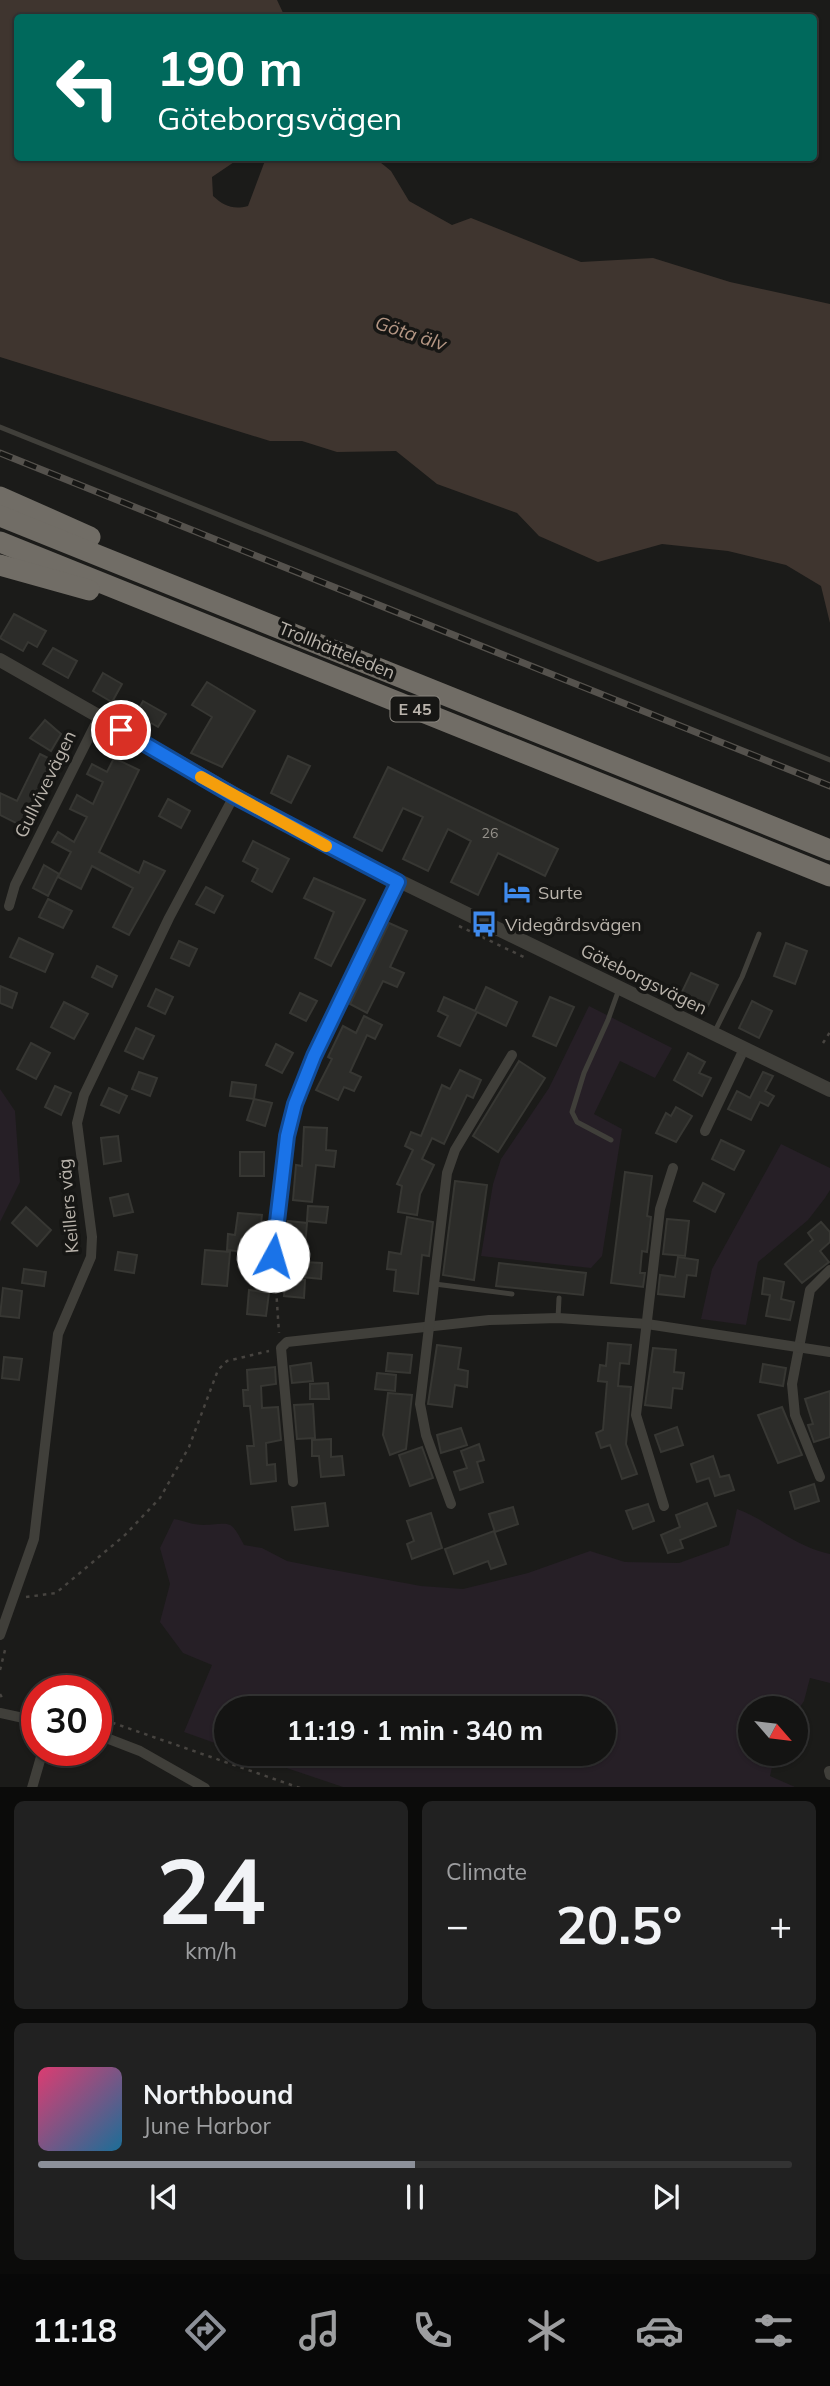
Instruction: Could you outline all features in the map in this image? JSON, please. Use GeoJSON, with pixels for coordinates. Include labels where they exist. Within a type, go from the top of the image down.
{"type":"FeatureCollection","features":[{"type":"Feature","properties":{"kind":"highway"},"geometry":{"type":"LineString","coordinates":[[0,497],[120,550],[187,590]]}},
{"type":"Feature","properties":{"kind":"highway","name":"Trollhätteleden"},"geometry":{"type":"LineString","coordinates":[[0,516],[830,849]]}},
{"type":"Feature","properties":{"kind":"highway","name":"Trollhätteleden"},"geometry":{"type":"LineString","coordinates":[[0,542],[830,876]]}},
{"type":"Feature","properties":{"kind":"highway"},"geometry":{"type":"LineString","coordinates":[[0,565],[176,612]]}},
{"type":"Feature","properties":{"kind":"street","name":"Göteborgsvägen"},"geometry":{"type":"LineString","coordinates":[[0,660],[234,796],[398,882],[830,1090]]}},
{"type":"Feature","properties":{"kind":"street","name":"Gullvivevägen"},"geometry":{"type":"LineString","coordinates":[[9,906],[26,862],[99,718]]}},
{"type":"Feature","properties":{"kind":"street","name":"Keillers väg"},"geometry":{"type":"LineString","coordinates":[[0,1635],[34,1539],[58,1334],[92,1256],[92,1237],[77,1123],[84,1094],[169,918],[234,796]]}},
{"type":"Feature","properties":{"kind":"street"},"geometry":{"type":"LineString","coordinates":[[257,1273],[273,1256],[287,1136],[295,1104],[314,1056],[398,882]]}},
{"type":"Feature","properties":{"kind":"street"},"geometry":{"type":"LineString","coordinates":[[705,1131],[744,1049]]}},
{"type":"Feature","properties":{"kind":"street"},"geometry":{"type":"LineString","coordinates":[[451,1504],[426,1435],[420,1404],[447,1173],[455,1150],[512,1055]]}},
{"type":"Feature","properties":{"kind":"street"},"geometry":{"type":"LineString","coordinates":[[664,1506],[636,1415],[660,1209],[673,1168]]}},
{"type":"Feature","properties":{"kind":"street"},"geometry":{"type":"LineString","coordinates":[[820,1478],[792,1400],[810,1290],[830,1270]]}},
{"type":"Feature","properties":{"kind":"street"},"geometry":{"type":"LineString","coordinates":[[293,1482],[281,1348],[286,1342],[489,1320],[558,1318],[647,1324],[830,1352]]}},
{"type":"Feature","properties":{"kind":"street"},"geometry":{"type":"LineString","coordinates":[[0,1713],[21,1718]]}},
{"type":"Feature","properties":{"kind":"street"},"geometry":{"type":"LineString","coordinates":[[112,1740],[140,1751],[205,1787]]}},
{"type":"Feature","properties":{"kind":"street"},"geometry":{"type":"LineString","coordinates":[[32,1787],[38,1766]]}},
{"type":"Feature","properties":{"kind":"lane"},"geometry":{"type":"LineString","coordinates":[[0,427],[830,760]]}},
{"type":"Feature","properties":{"kind":"lane"},"geometry":{"type":"LineString","coordinates":[[714,1034],[743,977],[759,934]]}},
{"type":"Feature","properties":{"kind":"lane"},"geometry":{"type":"LineString","coordinates":[[611,1140],[577,1122],[572,1112],[584,1073],[619,989]]}},
{"type":"Feature","properties":{"kind":"lane"},"geometry":{"type":"LineString","coordinates":[[433,1284],[512,1294]]}},
{"type":"Feature","properties":{"kind":"lane"},"geometry":{"type":"LineString","coordinates":[[558,1318],[559,1298]]}},
{"type":"Feature","properties":{"kind":"path"},"geometry":{"type":"LineString","coordinates":[[823,1043],[830,1032]]}},
{"type":"Feature","properties":{"kind":"path"},"geometry":{"type":"LineString","coordinates":[[16,1594],[25,1597],[56,1592],[125,1535],[160,1498],[177,1470],[218,1370],[227,1361],[238,1356],[281,1348],[273,1256]]}},
{"type":"Feature","properties":{"kind":"path"},"geometry":{"type":"LineString","coordinates":[[112,1722],[300,1787]]}},
{"type":"Feature","properties":{"kind":"shaded area"},"geometry":{"type":"Polygon","coordinates":[[[589,1006],[672,1048],[655,1078],[620,1061],[594,1114],[622,1129],[602,1256],[591,1268],[481,1256],[493,1184],[501,1159],[549,1088],[589,1006]]]}},
{"type":"Feature","properties":{"kind":"shaded area"},"geometry":{"type":"Polygon","coordinates":[[[0,1089],[15,1111],[20,1182],[0,1222],[0,1089]]]}},
{"type":"Feature","properties":{"kind":"shaded area"},"geometry":{"type":"Polygon","coordinates":[[[781,1144],[830,1168],[830,1190],[808,1220],[758,1262],[746,1325],[701,1319],[712,1269],[781,1144]]]}},
{"type":"Feature","properties":{"kind":"shaded area"},"geometry":{"type":"Polygon","coordinates":[[[737,1509],[805,1546],[830,1554],[830,1683],[810,1678],[805,1696],[738,1696],[738,1766],[772,1766],[770,1776],[795,1787],[343,1787],[281,1766],[616,1766],[616,1696],[214,1696],[214,1743],[184,1732],[212,1665],[183,1653],[160,1622],[170,1584],[160,1548],[174,1519],[200,1525],[229,1524],[236,1530],[244,1545],[262,1548],[287,1561],[421,1586],[463,1589],[528,1573],[590,1551],[625,1562],[679,1563],[729,1545],[737,1509]]]}},
{"type":"Feature","properties":{"kind":"water","name":"Göta älv"},"geometry":{"type":"Polygon","coordinates":[[[0,0],[277,0],[284,14],[14,14],[14,161],[236,161],[212,177],[213,196],[225,205],[238,208],[248,206],[265,161],[379,161],[391,171],[409,201],[452,225],[471,218],[581,262],[653,258],[730,282],[830,304],[830,623],[821,586],[786,565],[728,551],[662,544],[598,562],[539,536],[517,513],[437,484],[396,451],[337,452],[302,441],[270,441],[0,357],[0,0]]]}},
{"type":"Feature","properties":{"kind":"building"},"geometry":{"type":"Polygon","coordinates":[[[14,614],[46,631],[37,647],[28,642],[23,651],[0,638],[14,614]]]}},
{"type":"Feature","properties":{"kind":"building"},"geometry":{"type":"Polygon","coordinates":[[[53,648],[77,661],[68,678],[43,664],[53,648]]]}},
{"type":"Feature","properties":{"kind":"building"},"geometry":{"type":"Polygon","coordinates":[[[103,673],[122,684],[112,702],[93,691],[103,673]]]}},
{"type":"Feature","properties":{"kind":"building"},"geometry":{"type":"Polygon","coordinates":[[[207,682],[255,711],[222,767],[191,753],[212,717],[192,705],[207,682]]]}},
{"type":"Feature","properties":{"kind":"building"},"geometry":{"type":"Polygon","coordinates":[[[143,701],[166,714],[158,727],[136,714],[143,701]]]}},
{"type":"Feature","properties":{"kind":"building"},"geometry":{"type":"Polygon","coordinates":[[[45,720],[61,734],[51,751],[30,738],[45,720]]]}},
{"type":"Feature","properties":{"kind":"building"},"geometry":{"type":"Polygon","coordinates":[[[40,754],[54,761],[43,781],[48,784],[34,811],[28,808],[20,825],[0,815],[0,793],[17,801],[40,754]]]}},
{"type":"Feature","properties":{"kind":"building"},"geometry":{"type":"Polygon","coordinates":[[[288,756],[310,766],[291,803],[271,793],[288,756]]]}},
{"type":"Feature","properties":{"kind":"building"},"geometry":{"type":"Polygon","coordinates":[[[114,758],[139,770],[99,852],[139,873],[144,861],[165,871],[129,935],[113,927],[133,888],[92,866],[81,889],[58,877],[71,852],[52,842],[58,832],[74,842],[87,817],[70,809],[77,795],[93,804],[103,782],[87,774],[92,764],[107,772],[114,758]]]}},
{"type":"Feature","properties":{"kind":"building"},"geometry":{"type":"Polygon","coordinates":[[[388,767],[558,849],[545,876],[498,853],[478,895],[451,882],[471,841],[448,829],[428,871],[403,859],[423,817],[403,808],[382,851],[354,837],[388,767]]]}},
{"type":"Feature","properties":{"kind":"building"},"geometry":{"type":"Polygon","coordinates":[[[168,799],[190,811],[181,828],[159,816],[168,799]]]}},
{"type":"Feature","properties":{"kind":"building"},"geometry":{"type":"Polygon","coordinates":[[[253,841],[289,859],[272,892],[252,881],[258,869],[243,861],[253,841]]]}},
{"type":"Feature","properties":{"kind":"building"},"geometry":{"type":"Polygon","coordinates":[[[44,865],[59,874],[48,896],[33,888],[44,865]]]}},
{"type":"Feature","properties":{"kind":"building"},"geometry":{"type":"Polygon","coordinates":[[[314,878],[365,900],[331,966],[315,958],[334,912],[304,898],[314,878]]]}},
{"type":"Feature","properties":{"kind":"building"},"geometry":{"type":"Polygon","coordinates":[[[206,887],[223,896],[214,913],[196,904],[206,887]]]}},
{"type":"Feature","properties":{"kind":"building"},"geometry":{"type":"Polygon","coordinates":[[[48,899],[72,911],[63,928],[39,917],[48,899]]]}},
{"type":"Feature","properties":{"kind":"building"},"geometry":{"type":"Polygon","coordinates":[[[389,923],[407,931],[390,967],[404,973],[397,987],[383,981],[367,1013],[350,1004],[389,923]]]}},
{"type":"Feature","properties":{"kind":"building"},"geometry":{"type":"Polygon","coordinates":[[[19,938],[53,954],[45,972],[10,957],[19,938]]]}},
{"type":"Feature","properties":{"kind":"building"},"geometry":{"type":"Polygon","coordinates":[[[179,941],[197,949],[189,966],[171,958],[179,941]]]}},
{"type":"Feature","properties":{"kind":"building"},"geometry":{"type":"Polygon","coordinates":[[[786,943],[807,951],[795,984],[774,976],[786,943]]]}},
{"type":"Feature","properties":{"kind":"building"},"geometry":{"type":"Polygon","coordinates":[[[97,966],[117,976],[112,987],[92,977],[97,966]]]}},
{"type":"Feature","properties":{"kind":"building"},"geometry":{"type":"Polygon","coordinates":[[[691,973],[718,985],[708,1006],[681,994],[691,973]]]}},
{"type":"Feature","properties":{"kind":"building"},"geometry":{"type":"Polygon","coordinates":[[[0,986],[17,993],[12,1008],[0,1003],[0,986]]]}},
{"type":"Feature","properties":{"kind":"building"},"geometry":{"type":"Polygon","coordinates":[[[486,987],[517,1002],[506,1026],[477,1012],[460,1046],[438,1036],[448,1016],[438,1011],[444,997],[475,1011],[486,987]]]}},
{"type":"Feature","properties":{"kind":"building"},"geometry":{"type":"Polygon","coordinates":[[[156,989],[173,997],[165,1014],[148,1006],[156,989]]]}},
{"type":"Feature","properties":{"kind":"building"},"geometry":{"type":"Polygon","coordinates":[[[300,993],[317,1001],[306,1021],[290,1013],[300,993]]]}},
{"type":"Feature","properties":{"kind":"building"},"geometry":{"type":"Polygon","coordinates":[[[550,997],[574,1007],[556,1046],[533,1036],[550,997]]]}},
{"type":"Feature","properties":{"kind":"building"},"geometry":{"type":"Polygon","coordinates":[[[752,1001],[772,1011],[759,1038],[739,1028],[752,1001]]]}},
{"type":"Feature","properties":{"kind":"building"},"geometry":{"type":"Polygon","coordinates":[[[64,1002],[88,1014],[74,1039],[51,1027],[64,1002]]]}},
{"type":"Feature","properties":{"kind":"building"},"geometry":{"type":"Polygon","coordinates":[[[364,1016],[382,1025],[375,1039],[367,1035],[350,1072],[361,1077],[354,1091],[344,1087],[338,1100],[316,1090],[332,1059],[328,1057],[343,1026],[356,1033],[364,1016]]]}},
{"type":"Feature","properties":{"kind":"building"},"geometry":{"type":"Polygon","coordinates":[[[136,1028],[154,1036],[143,1059],[125,1051],[136,1028]]]}},
{"type":"Feature","properties":{"kind":"building"},"geometry":{"type":"Polygon","coordinates":[[[31,1043],[50,1053],[36,1079],[17,1069],[31,1043]]]}},
{"type":"Feature","properties":{"kind":"building"},"geometry":{"type":"Polygon","coordinates":[[[276,1044],[293,1053],[282,1073],[266,1065],[276,1044]]]}},
{"type":"Feature","properties":{"kind":"building"},"geometry":{"type":"Polygon","coordinates":[[[688,1053],[705,1062],[699,1073],[711,1078],[702,1096],[674,1080],[688,1053]]]}},
{"type":"Feature","properties":{"kind":"building"},"geometry":{"type":"Polygon","coordinates":[[[519,1061],[545,1078],[498,1152],[473,1136],[519,1061]]]}},
{"type":"Feature","properties":{"kind":"building"},"geometry":{"type":"Polygon","coordinates":[[[460,1070],[481,1080],[473,1098],[467,1095],[444,1144],[432,1138],[422,1159],[434,1165],[420,1194],[417,1215],[398,1212],[402,1186],[397,1184],[413,1150],[405,1146],[411,1132],[421,1136],[442,1085],[450,1089],[460,1070]]]}},
{"type":"Feature","properties":{"kind":"building"},"geometry":{"type":"Polygon","coordinates":[[[139,1072],[157,1078],[150,1096],[132,1089],[139,1072]]]}},
{"type":"Feature","properties":{"kind":"building"},"geometry":{"type":"Polygon","coordinates":[[[763,1072],[773,1076],[765,1091],[774,1096],[768,1106],[760,1102],[751,1120],[728,1109],[737,1091],[750,1098],[763,1072]]]}},
{"type":"Feature","properties":{"kind":"building"},"geometry":{"type":"Polygon","coordinates":[[[232,1082],[256,1085],[254,1099],[230,1096],[232,1082]]]}},
{"type":"Feature","properties":{"kind":"building"},"geometry":{"type":"Polygon","coordinates":[[[55,1086],[71,1093],[61,1115],[45,1107],[55,1086]]]}},
{"type":"Feature","properties":{"kind":"building"},"geometry":{"type":"Polygon","coordinates":[[[109,1088],[127,1096],[119,1113],[101,1105],[109,1088]]]}},
{"type":"Feature","properties":{"kind":"building"},"geometry":{"type":"Polygon","coordinates":[[[254,1099],[272,1103],[265,1126],[247,1120],[254,1099]]]}},
{"type":"Feature","properties":{"kind":"building"},"geometry":{"type":"Polygon","coordinates":[[[676,1107],[692,1116],[676,1142],[656,1133],[666,1113],[671,1116],[676,1107]]]}},
{"type":"Feature","properties":{"kind":"building"},"geometry":{"type":"Polygon","coordinates":[[[304,1127],[327,1128],[326,1150],[336,1151],[334,1167],[316,1165],[312,1202],[293,1200],[296,1165],[302,1166],[304,1127]]]}},
{"type":"Feature","properties":{"kind":"building"},"geometry":{"type":"Polygon","coordinates":[[[118,1136],[121,1161],[104,1164],[101,1138],[118,1136]]]}},
{"type":"Feature","properties":{"kind":"building"},"geometry":{"type":"Polygon","coordinates":[[[721,1140],[744,1151],[734,1170],[712,1159],[721,1140]]]}},
{"type":"Feature","properties":{"kind":"building"},"geometry":{"type":"Polygon","coordinates":[[[240,1152],[264,1152],[264,1176],[240,1176],[240,1152]]]}},
{"type":"Feature","properties":{"kind":"building"},"geometry":{"type":"Polygon","coordinates":[[[625,1172],[652,1176],[647,1216],[651,1217],[647,1252],[642,1251],[640,1273],[645,1273],[643,1287],[611,1283],[625,1172]]]}},
{"type":"Feature","properties":{"kind":"building"},"geometry":{"type":"Polygon","coordinates":[[[455,1181],[487,1185],[474,1280],[443,1275],[455,1181]]]}},
{"type":"Feature","properties":{"kind":"building"},"geometry":{"type":"Polygon","coordinates":[[[703,1183],[724,1194],[715,1212],[694,1201],[703,1183]]]}},
{"type":"Feature","properties":{"kind":"building"},"geometry":{"type":"Polygon","coordinates":[[[128,1194],[133,1212],[114,1216],[110,1198],[128,1194]]]}},
{"type":"Feature","properties":{"kind":"building"},"geometry":{"type":"Polygon","coordinates":[[[308,1206],[328,1207],[326,1223],[307,1221],[308,1206]]]}},
{"type":"Feature","properties":{"kind":"building"},"geometry":{"type":"Polygon","coordinates":[[[26,1207],[51,1230],[37,1246],[12,1223],[26,1207]]]}},
{"type":"Feature","properties":{"kind":"building"},"geometry":{"type":"Polygon","coordinates":[[[238,1213],[262,1215],[260,1233],[247,1232],[246,1252],[227,1250],[228,1234],[235,1235],[238,1213]]]}},
{"type":"Feature","properties":{"kind":"building"},"geometry":{"type":"Polygon","coordinates":[[[407,1217],[433,1222],[429,1256],[422,1255],[418,1294],[394,1291],[396,1270],[387,1269],[389,1252],[401,1254],[407,1217]]]}},
{"type":"Feature","properties":{"kind":"building"},"geometry":{"type":"Polygon","coordinates":[[[667,1219],[689,1221],[685,1256],[663,1254],[667,1219]]]}},
{"type":"Feature","properties":{"kind":"building"},"geometry":{"type":"Polygon","coordinates":[[[288,1221],[307,1223],[304,1258],[284,1256],[288,1221]]]}},
{"type":"Feature","properties":{"kind":"building"},"geometry":{"type":"Polygon","coordinates":[[[821,1222],[830,1232],[830,1242],[820,1251],[829,1262],[802,1283],[785,1264],[813,1240],[808,1233],[821,1222]]]}},
{"type":"Feature","properties":{"kind":"building"},"geometry":{"type":"Polygon","coordinates":[[[205,1250],[230,1252],[227,1286],[202,1284],[205,1250]]]}},
{"type":"Feature","properties":{"kind":"building"},"geometry":{"type":"Polygon","coordinates":[[[118,1252],[137,1255],[134,1273],[115,1270],[118,1252]]]}},
{"type":"Feature","properties":{"kind":"building"},"geometry":{"type":"Polygon","coordinates":[[[678,1257],[698,1260],[696,1276],[687,1275],[684,1297],[658,1294],[660,1275],[675,1277],[678,1257]]]}},
{"type":"Feature","properties":{"kind":"building"},"geometry":{"type":"Polygon","coordinates":[[[303,1262],[322,1263],[321,1279],[302,1277],[303,1262]]]}},
{"type":"Feature","properties":{"kind":"building"},"geometry":{"type":"Polygon","coordinates":[[[499,1263],[586,1273],[583,1295],[496,1286],[499,1263]]]}},
{"type":"Feature","properties":{"kind":"building"},"geometry":{"type":"Polygon","coordinates":[[[24,1269],[46,1272],[44,1286],[22,1283],[24,1269]]]}},
{"type":"Feature","properties":{"kind":"building"},"geometry":{"type":"Polygon","coordinates":[[[286,1278],[305,1280],[304,1298],[284,1296],[286,1278]]]}},
{"type":"Feature","properties":{"kind":"building"},"geometry":{"type":"Polygon","coordinates":[[[764,1278],[784,1282],[781,1299],[794,1302],[790,1320],[766,1316],[770,1295],[762,1294],[764,1278]]]}},
{"type":"Feature","properties":{"kind":"building"},"geometry":{"type":"Polygon","coordinates":[[[3,1288],[22,1291],[19,1318],[0,1316],[3,1288]]]}},
{"type":"Feature","properties":{"kind":"building"},"geometry":{"type":"Polygon","coordinates":[[[249,1290],[269,1293],[266,1316],[247,1314],[249,1290]]]}},
{"type":"Feature","properties":{"kind":"building"},"geometry":{"type":"Polygon","coordinates":[[[608,1343],[631,1345],[629,1364],[620,1363],[618,1386],[631,1387],[626,1444],[637,1474],[622,1479],[610,1445],[601,1448],[596,1433],[603,1430],[607,1382],[598,1381],[600,1365],[606,1366],[608,1343]]]}},
{"type":"Feature","properties":{"kind":"building"},"geometry":{"type":"Polygon","coordinates":[[[437,1345],[461,1348],[458,1369],[468,1371],[467,1387],[455,1385],[452,1407],[428,1404],[437,1345]]]}},
{"type":"Feature","properties":{"kind":"building"},"geometry":{"type":"Polygon","coordinates":[[[653,1348],[676,1350],[674,1372],[684,1373],[682,1389],[673,1388],[671,1408],[645,1405],[653,1348]]]}},
{"type":"Feature","properties":{"kind":"building"},"geometry":{"type":"Polygon","coordinates":[[[388,1353],[412,1355],[410,1373],[386,1371],[388,1353]]]}},
{"type":"Feature","properties":{"kind":"building"},"geometry":{"type":"Polygon","coordinates":[[[4,1357],[22,1359],[19,1380],[2,1378],[4,1357]]]}},
{"type":"Feature","properties":{"kind":"building"},"geometry":{"type":"Polygon","coordinates":[[[311,1363],[313,1381],[292,1383],[290,1366],[311,1363]]]}},
{"type":"Feature","properties":{"kind":"building"},"geometry":{"type":"Polygon","coordinates":[[[763,1364],[786,1368],[783,1386],[760,1382],[763,1364]]]}},
{"type":"Feature","properties":{"kind":"building"},"geometry":{"type":"Polygon","coordinates":[[[275,1367],[276,1384],[261,1386],[262,1408],[278,1407],[281,1440],[266,1443],[267,1465],[275,1464],[276,1481],[251,1484],[247,1446],[254,1446],[250,1406],[244,1406],[243,1390],[248,1390],[247,1370],[275,1367]]]}},
{"type":"Feature","properties":{"kind":"building"},"geometry":{"type":"Polygon","coordinates":[[[377,1373],[396,1375],[395,1391],[375,1389],[377,1373]]]}},
{"type":"Feature","properties":{"kind":"building"},"geometry":{"type":"Polygon","coordinates":[[[328,1383],[329,1399],[310,1399],[310,1384],[328,1383]]]}},
{"type":"Feature","properties":{"kind":"building"},"geometry":{"type":"Polygon","coordinates":[[[830,1391],[830,1437],[814,1442],[808,1425],[813,1424],[805,1399],[830,1391]]]}},
{"type":"Feature","properties":{"kind":"building"},"geometry":{"type":"Polygon","coordinates":[[[388,1393],[412,1395],[406,1449],[390,1455],[383,1435],[388,1393]]]}},
{"type":"Feature","properties":{"kind":"building"},"geometry":{"type":"Polygon","coordinates":[[[313,1404],[315,1438],[297,1439],[294,1405],[313,1404]]]}},
{"type":"Feature","properties":{"kind":"building"},"geometry":{"type":"Polygon","coordinates":[[[782,1407],[802,1455],[778,1463],[758,1415],[782,1407]]]}},
{"type":"Feature","properties":{"kind":"building"},"geometry":{"type":"Polygon","coordinates":[[[677,1427],[683,1445],[661,1452],[655,1435],[677,1427]]]}},
{"type":"Feature","properties":{"kind":"building"},"geometry":{"type":"Polygon","coordinates":[[[461,1428],[467,1445],[441,1453],[437,1435],[461,1428]]]}},
{"type":"Feature","properties":{"kind":"building"},"geometry":{"type":"Polygon","coordinates":[[[331,1439],[331,1457],[342,1456],[344,1475],[321,1477],[319,1456],[312,1456],[312,1440],[331,1439]]]}},
{"type":"Feature","properties":{"kind":"building"},"geometry":{"type":"Polygon","coordinates":[[[479,1444],[484,1460],[477,1462],[483,1482],[460,1490],[454,1472],[467,1468],[461,1451],[479,1444]]]}},
{"type":"Feature","properties":{"kind":"building"},"geometry":{"type":"Polygon","coordinates":[[[422,1447],[433,1478],[410,1486],[399,1455],[422,1447]]]}},
{"type":"Feature","properties":{"kind":"building"},"geometry":{"type":"Polygon","coordinates":[[[713,1456],[720,1477],[729,1475],[734,1490],[715,1496],[709,1478],[697,1482],[691,1464],[713,1456]]]}},
{"type":"Feature","properties":{"kind":"building"},"geometry":{"type":"Polygon","coordinates":[[[814,1484],[819,1501],[795,1509],[790,1492],[814,1484]]]}},
{"type":"Feature","properties":{"kind":"building"},"geometry":{"type":"Polygon","coordinates":[[[325,1503],[328,1526],[295,1530],[292,1507],[325,1503]]]}},
{"type":"Feature","properties":{"kind":"building"},"geometry":{"type":"Polygon","coordinates":[[[707,1503],[716,1526],[680,1540],[683,1548],[668,1553],[661,1535],[680,1527],[676,1515],[707,1503]]]}},
{"type":"Feature","properties":{"kind":"building"},"geometry":{"type":"Polygon","coordinates":[[[648,1504],[654,1521],[633,1529],[626,1511],[648,1504]]]}},
{"type":"Feature","properties":{"kind":"building"},"geometry":{"type":"Polygon","coordinates":[[[513,1507],[518,1524],[495,1532],[489,1514],[513,1507]]]}},
{"type":"Feature","properties":{"kind":"building"},"geometry":{"type":"Polygon","coordinates":[[[431,1513],[442,1548],[412,1559],[407,1544],[414,1541],[407,1521],[431,1513]]]}},
{"type":"Feature","properties":{"kind":"building"},"geometry":{"type":"Polygon","coordinates":[[[494,1531],[506,1564],[491,1569],[488,1561],[454,1574],[445,1549],[494,1531]]]}},
{"type":"Feature","properties":{"kind":"railway"},"geometry":{"type":"LineString","coordinates":[[0,453],[830,786]]}},
{"type":"Feature","properties":{"kind":"slow traffic"},"geometry":{"type":"LineString","coordinates":[[201,777],[326,846]]}},
{"type":"Feature","properties":{"kind":"place","name":"Surte"},"geometry":{"type":"Point","coordinates":[517,892]}},
{"type":"Feature","properties":{"kind":"place","name":"Videgårdsvägen"},"geometry":{"type":"Point","coordinates":[484,924]}},
{"type":"Feature","properties":{"kind":"route"},"geometry":{"type":"LineString","coordinates":[[121,730],[234,796],[398,882],[305,1075],[295,1104],[287,1136],[273,1256]]}}]}
